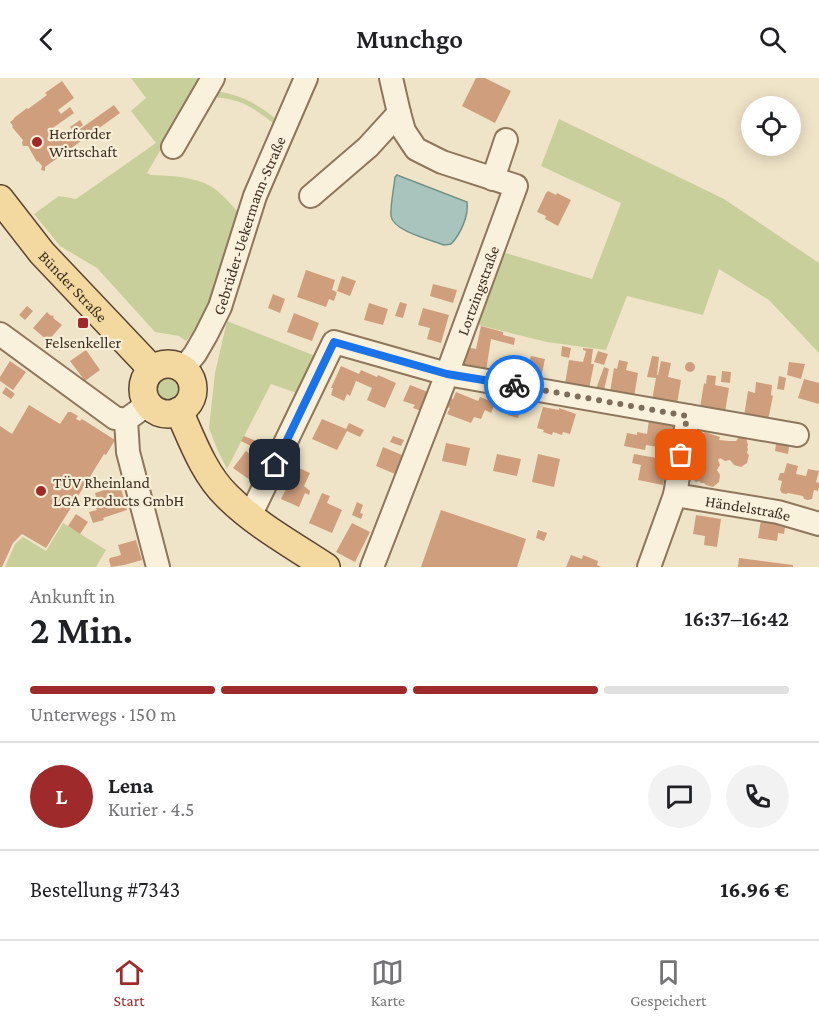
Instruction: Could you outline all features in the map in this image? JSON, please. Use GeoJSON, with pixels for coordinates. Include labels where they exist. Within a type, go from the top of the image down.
{"type":"FeatureCollection","features":[{"type":"Feature","properties":{"kind":"main road","name":"Bünder Straße"},"geometry":{"type":"LineString","coordinates":[[0,199],[42,253],[152,369]]}},
{"type":"Feature","properties":{"kind":"main road"},"geometry":{"type":"LineString","coordinates":[[162,364],[173,364],[183,369],[193,386],[192,396],[187,405],[171,414],[154,410],[143,395],[146,376],[152,369],[162,364]]}},
{"type":"Feature","properties":{"kind":"main road"},"geometry":{"type":"LineString","coordinates":[[180,411],[207,469],[226,496],[250,516],[326,567]]}},
{"type":"Feature","properties":{"kind":"street"},"geometry":{"type":"LineString","coordinates":[[173,147],[213,78]]}},
{"type":"Feature","properties":{"kind":"street","name":"Gebrüder-Uekermann-Straße"},"geometry":{"type":"LineString","coordinates":[[183,369],[207,335],[220,307],[255,196],[306,78]]}},
{"type":"Feature","properties":{"kind":"street","name":"Lortzingstraße"},"geometry":{"type":"LineString","coordinates":[[372,567],[447,374],[516,186],[442,162],[416,149],[405,131],[391,78]]}},
{"type":"Feature","properties":{"kind":"street"},"geometry":{"type":"LineString","coordinates":[[310,196],[368,147],[399,113]]}},
{"type":"Feature","properties":{"kind":"street"},"geometry":{"type":"LineString","coordinates":[[493,179],[506,140]]}},
{"type":"Feature","properties":{"kind":"street"},"geometry":{"type":"LineString","coordinates":[[0,334],[115,418],[126,420],[148,404]]}},
{"type":"Feature","properties":{"kind":"street"},"geometry":{"type":"LineString","coordinates":[[250,516],[334,342],[447,374],[797,435]]}},
{"type":"Feature","properties":{"kind":"street"},"geometry":{"type":"LineString","coordinates":[[649,567],[675,495],[687,416]]}},
{"type":"Feature","properties":{"kind":"street"},"geometry":{"type":"LineString","coordinates":[[126,420],[128,452],[158,567]]}},
{"type":"Feature","properties":{"kind":"street","name":"Händelstraße"},"geometry":{"type":"LineString","coordinates":[[675,495],[778,512],[819,524]]}},
{"type":"Feature","properties":{"kind":"green space"},"geometry":{"type":"Polygon","coordinates":[[[131,78],[203,78],[147,173],[205,183],[220,193],[240,214],[214,300],[186,341],[179,336],[155,332],[97,268],[60,246],[34,214],[59,196],[76,199],[156,143],[131,111],[146,98],[131,78]]]}},
{"type":"Feature","properties":{"kind":"green space"},"geometry":{"type":"Polygon","coordinates":[[[216,91],[248,100],[276,119],[273,123],[245,104],[212,97],[216,91]]]}},
{"type":"Feature","properties":{"kind":"green space"},"geometry":{"type":"Polygon","coordinates":[[[559,119],[724,199],[819,263],[819,353],[769,300],[719,269],[703,315],[627,296],[606,350],[547,342],[470,323],[496,250],[592,279],[621,203],[541,166],[559,119]]]}},
{"type":"Feature","properties":{"kind":"green space"},"geometry":{"type":"Polygon","coordinates":[[[227,321],[318,357],[302,395],[271,384],[227,469],[209,428],[215,373],[227,321]]]}},
{"type":"Feature","properties":{"kind":"green space"},"geometry":{"type":"Polygon","coordinates":[[[167,379],[175,382],[178,390],[175,398],[167,401],[159,398],[156,390],[159,382],[167,379]]]}},
{"type":"Feature","properties":{"kind":"green space"},"geometry":{"type":"Polygon","coordinates":[[[63,523],[106,550],[96,567],[5,567],[15,544],[23,537],[46,551],[63,523]]]}},
{"type":"Feature","properties":{"kind":"water"},"geometry":{"type":"Polygon","coordinates":[[[397,175],[467,202],[467,213],[463,225],[451,244],[444,245],[413,234],[393,221],[391,207],[397,175]]]}},
{"type":"Feature","properties":{"kind":"building"},"geometry":{"type":"Polygon","coordinates":[[[476,78],[485,78],[511,91],[495,123],[462,106],[476,78]]]}},
{"type":"Feature","properties":{"kind":"building"},"geometry":{"type":"Polygon","coordinates":[[[62,81],[74,98],[58,110],[61,114],[70,107],[74,113],[50,130],[54,136],[57,133],[63,141],[114,105],[120,113],[45,167],[45,171],[41,170],[42,166],[37,162],[28,146],[23,146],[23,140],[10,122],[62,81]]]}},
{"type":"Feature","properties":{"kind":"building"},"geometry":{"type":"Polygon","coordinates":[[[80,120],[83,125],[74,132],[70,127],[80,120]]]}},
{"type":"Feature","properties":{"kind":"building"},"geometry":{"type":"Polygon","coordinates":[[[548,191],[571,200],[558,226],[537,212],[548,191]]]}},
{"type":"Feature","properties":{"kind":"building"},"geometry":{"type":"Polygon","coordinates":[[[306,270],[335,280],[332,290],[337,292],[334,301],[329,299],[326,307],[297,297],[306,270]]]}},
{"type":"Feature","properties":{"kind":"building"},"geometry":{"type":"Polygon","coordinates":[[[342,276],[356,281],[350,296],[337,291],[342,276]]]}},
{"type":"Feature","properties":{"kind":"building"},"geometry":{"type":"Polygon","coordinates":[[[433,284],[457,290],[453,303],[430,296],[433,284]]]}},
{"type":"Feature","properties":{"kind":"building"},"geometry":{"type":"Polygon","coordinates":[[[273,294],[285,299],[280,313],[268,308],[273,294]]]}},
{"type":"Feature","properties":{"kind":"building"},"geometry":{"type":"Polygon","coordinates":[[[400,302],[407,304],[403,318],[395,316],[400,302]]]}},
{"type":"Feature","properties":{"kind":"building"},"geometry":{"type":"Polygon","coordinates":[[[369,303],[388,309],[383,325],[364,320],[369,303]]]}},
{"type":"Feature","properties":{"kind":"building"},"geometry":{"type":"Polygon","coordinates":[[[27,306],[33,311],[25,320],[19,315],[27,306]]]}},
{"type":"Feature","properties":{"kind":"building"},"geometry":{"type":"Polygon","coordinates":[[[423,308],[449,315],[441,343],[427,339],[430,328],[418,325],[423,308]]]}},
{"type":"Feature","properties":{"kind":"building"},"geometry":{"type":"Polygon","coordinates":[[[47,312],[62,325],[48,341],[33,328],[47,312]]]}},
{"type":"Feature","properties":{"kind":"building"},"geometry":{"type":"Polygon","coordinates":[[[294,313],[319,323],[312,341],[287,332],[294,313]]]}},
{"type":"Feature","properties":{"kind":"building"},"geometry":{"type":"Polygon","coordinates":[[[481,326],[515,338],[514,345],[491,339],[486,371],[462,367],[466,347],[476,349],[481,326]]]}},
{"type":"Feature","properties":{"kind":"building"},"geometry":{"type":"Polygon","coordinates":[[[62,338],[67,342],[60,351],[54,347],[62,338]]]}},
{"type":"Feature","properties":{"kind":"building"},"geometry":{"type":"Polygon","coordinates":[[[562,346],[571,348],[569,358],[561,356],[562,346]]]}},
{"type":"Feature","properties":{"kind":"building"},"geometry":{"type":"Polygon","coordinates":[[[583,348],[593,349],[591,364],[594,364],[589,389],[565,384],[569,360],[583,362],[586,351],[583,348]]]}},
{"type":"Feature","properties":{"kind":"building"},"geometry":{"type":"Polygon","coordinates":[[[86,350],[100,370],[85,381],[70,361],[86,350]]]}},
{"type":"Feature","properties":{"kind":"building"},"geometry":{"type":"Polygon","coordinates":[[[598,351],[608,354],[604,365],[594,362],[598,351]]]}},
{"type":"Feature","properties":{"kind":"building"},"geometry":{"type":"Polygon","coordinates":[[[531,356],[545,359],[542,373],[528,370],[531,356]]]}},
{"type":"Feature","properties":{"kind":"building"},"geometry":{"type":"Polygon","coordinates":[[[652,356],[659,357],[657,375],[661,361],[671,363],[668,377],[681,380],[677,404],[652,400],[656,378],[647,377],[652,356]]]}},
{"type":"Feature","properties":{"kind":"building"},"geometry":{"type":"Polygon","coordinates":[[[619,360],[628,362],[626,370],[638,373],[634,397],[610,392],[614,368],[617,369],[619,360]]]}},
{"type":"Feature","properties":{"kind":"building"},"geometry":{"type":"Polygon","coordinates":[[[10,361],[26,372],[13,390],[0,381],[10,361]]]}},
{"type":"Feature","properties":{"kind":"building"},"geometry":{"type":"Polygon","coordinates":[[[690,362],[695,367],[690,372],[685,367],[690,362]]]}},
{"type":"Feature","properties":{"kind":"building"},"geometry":{"type":"Polygon","coordinates":[[[789,362],[805,364],[801,379],[787,375],[789,362]]]}},
{"type":"Feature","properties":{"kind":"building"},"geometry":{"type":"Polygon","coordinates":[[[341,366],[359,374],[361,370],[377,377],[378,375],[396,383],[385,408],[367,400],[372,388],[356,381],[350,396],[347,394],[344,401],[331,395],[333,388],[331,388],[341,366]]]}},
{"type":"Feature","properties":{"kind":"building"},"geometry":{"type":"Polygon","coordinates":[[[604,367],[609,369],[604,390],[596,389],[604,367]]]}},
{"type":"Feature","properties":{"kind":"building"},"geometry":{"type":"Polygon","coordinates":[[[722,371],[731,372],[730,383],[721,382],[722,371]]]}},
{"type":"Feature","properties":{"kind":"building"},"geometry":{"type":"Polygon","coordinates":[[[707,375],[716,376],[715,385],[729,388],[725,412],[700,408],[707,375]]]}},
{"type":"Feature","properties":{"kind":"building"},"geometry":{"type":"Polygon","coordinates":[[[779,376],[786,378],[784,390],[777,389],[779,376]]]}},
{"type":"Feature","properties":{"kind":"building"},"geometry":{"type":"Polygon","coordinates":[[[804,379],[819,383],[819,404],[798,398],[804,379]]]}},
{"type":"Feature","properties":{"kind":"building"},"geometry":{"type":"Polygon","coordinates":[[[756,382],[772,385],[771,395],[773,396],[768,420],[744,416],[748,391],[755,393],[756,382]]]}},
{"type":"Feature","properties":{"kind":"building"},"geometry":{"type":"Polygon","coordinates":[[[410,385],[428,392],[421,411],[413,408],[415,405],[403,401],[410,385]]]}},
{"type":"Feature","properties":{"kind":"building"},"geometry":{"type":"Polygon","coordinates":[[[6,387],[15,394],[11,399],[2,393],[6,387]]]}},
{"type":"Feature","properties":{"kind":"building"},"geometry":{"type":"Polygon","coordinates":[[[456,392],[478,401],[480,397],[495,403],[491,413],[485,410],[481,419],[474,417],[471,423],[447,414],[450,408],[445,406],[449,397],[453,399],[456,392]]]}},
{"type":"Feature","properties":{"kind":"building","name":"TÜV Rheinland LGA Products GmbH"},"geometry":{"type":"Polygon","coordinates":[[[29,405],[60,424],[68,412],[71,412],[78,416],[76,419],[80,421],[82,419],[115,440],[46,548],[22,534],[13,543],[0,567],[0,426],[12,434],[29,405]]]}},
{"type":"Feature","properties":{"kind":"building"},"geometry":{"type":"Polygon","coordinates":[[[511,405],[521,408],[518,418],[508,415],[511,405]]]}},
{"type":"Feature","properties":{"kind":"building"},"geometry":{"type":"Polygon","coordinates":[[[543,407],[559,410],[559,408],[576,414],[570,434],[563,432],[562,435],[553,432],[552,435],[537,428],[543,407]]]}},
{"type":"Feature","properties":{"kind":"building"},"geometry":{"type":"Polygon","coordinates":[[[322,419],[346,429],[349,423],[364,430],[360,437],[347,431],[337,450],[312,439],[322,419]]]}},
{"type":"Feature","properties":{"kind":"building"},"geometry":{"type":"Polygon","coordinates":[[[649,420],[674,424],[670,449],[646,445],[645,450],[624,446],[627,433],[647,434],[649,420]]]}},
{"type":"Feature","properties":{"kind":"building"},"geometry":{"type":"Polygon","coordinates":[[[705,432],[720,437],[719,440],[736,441],[739,437],[746,438],[748,445],[747,463],[741,467],[734,465],[730,460],[725,461],[720,458],[718,460],[719,482],[713,487],[699,481],[696,482],[691,477],[692,470],[697,469],[700,462],[696,457],[701,448],[698,437],[705,432]]]}},
{"type":"Feature","properties":{"kind":"building"},"geometry":{"type":"Polygon","coordinates":[[[244,436],[256,441],[253,447],[241,441],[244,436]]]}},
{"type":"Feature","properties":{"kind":"building"},"geometry":{"type":"Polygon","coordinates":[[[393,436],[404,440],[401,446],[390,442],[393,436]]]}},
{"type":"Feature","properties":{"kind":"building"},"geometry":{"type":"Polygon","coordinates":[[[777,438],[790,440],[788,454],[775,451],[777,438]]]}},
{"type":"Feature","properties":{"kind":"building"},"geometry":{"type":"Polygon","coordinates":[[[446,443],[470,448],[466,466],[442,461],[446,443]]]}},
{"type":"Feature","properties":{"kind":"building"},"geometry":{"type":"Polygon","coordinates":[[[383,447],[402,455],[395,474],[376,466],[383,447]]]}},
{"type":"Feature","properties":{"kind":"building"},"geometry":{"type":"Polygon","coordinates":[[[246,451],[262,463],[258,469],[262,472],[258,476],[255,473],[250,480],[233,468],[246,451]]]}},
{"type":"Feature","properties":{"kind":"building"},"geometry":{"type":"Polygon","coordinates":[[[497,454],[521,459],[517,476],[493,471],[497,454]]]}},
{"type":"Feature","properties":{"kind":"building"},"geometry":{"type":"Polygon","coordinates":[[[538,454],[560,459],[554,487],[532,482],[538,454]]]}},
{"type":"Feature","properties":{"kind":"building"},"geometry":{"type":"Polygon","coordinates":[[[634,454],[668,460],[663,485],[638,480],[641,465],[632,463],[634,454]]]}},
{"type":"Feature","properties":{"kind":"building"},"geometry":{"type":"Polygon","coordinates":[[[787,463],[798,466],[796,474],[806,476],[808,469],[819,471],[816,482],[819,483],[818,491],[814,490],[812,499],[782,493],[780,490],[782,481],[778,480],[780,473],[784,473],[787,463]]]}},
{"type":"Feature","properties":{"kind":"building"},"geometry":{"type":"Polygon","coordinates":[[[297,467],[310,473],[304,486],[310,491],[309,495],[305,493],[299,507],[281,499],[297,467]]]}},
{"type":"Feature","properties":{"kind":"building"},"geometry":{"type":"Polygon","coordinates":[[[120,485],[127,510],[93,523],[89,512],[99,507],[95,493],[120,485]]]}},
{"type":"Feature","properties":{"kind":"building"},"geometry":{"type":"Polygon","coordinates":[[[322,493],[330,496],[327,503],[342,510],[332,533],[309,523],[322,493]]]}},
{"type":"Feature","properties":{"kind":"building"},"geometry":{"type":"Polygon","coordinates":[[[357,502],[363,505],[360,513],[363,514],[361,519],[352,515],[357,502]]]}},
{"type":"Feature","properties":{"kind":"building"},"geometry":{"type":"Polygon","coordinates":[[[441,510],[526,539],[517,567],[421,567],[441,510]]]}},
{"type":"Feature","properties":{"kind":"building"},"geometry":{"type":"Polygon","coordinates":[[[76,514],[88,522],[80,534],[68,526],[76,514]]]}},
{"type":"Feature","properties":{"kind":"building"},"geometry":{"type":"Polygon","coordinates":[[[696,515],[721,519],[717,547],[704,545],[705,536],[693,534],[696,515]]]}},
{"type":"Feature","properties":{"kind":"building"},"geometry":{"type":"Polygon","coordinates":[[[761,520],[780,522],[779,526],[785,527],[784,534],[778,533],[777,541],[758,538],[761,520]]]}},
{"type":"Feature","properties":{"kind":"building"},"geometry":{"type":"Polygon","coordinates":[[[352,523],[370,532],[355,562],[336,552],[352,523]]]}},
{"type":"Feature","properties":{"kind":"building"},"geometry":{"type":"Polygon","coordinates":[[[538,530],[547,533],[544,541],[536,538],[538,530]]]}},
{"type":"Feature","properties":{"kind":"building"},"geometry":{"type":"Polygon","coordinates":[[[136,540],[142,560],[111,567],[110,558],[121,555],[118,545],[136,540]]]}},
{"type":"Feature","properties":{"kind":"building"},"geometry":{"type":"Polygon","coordinates":[[[571,555],[582,559],[583,555],[598,561],[597,565],[601,567],[566,567],[571,555]]]}},
{"type":"Feature","properties":{"kind":"building"},"geometry":{"type":"Polygon","coordinates":[[[739,558],[793,565],[793,567],[738,567],[739,558]]]}},
{"type":"Feature","properties":{"kind":"way so far"},"geometry":{"type":"LineString","coordinates":[[514,385],[687,416],[681,455]]}},
{"type":"Feature","properties":{"kind":"place","name":"Herforder Wirtschaft"},"geometry":{"type":"Point","coordinates":[37,142]}},
{"type":"Feature","properties":{"kind":"place","name":"Felsenkeller"},"geometry":{"type":"Point","coordinates":[83,323]}},
{"type":"Feature","properties":{"kind":"place","name":"TÜV Rheinland LGA Products GmbH"},"geometry":{"type":"Point","coordinates":[41,491]}},
{"type":"Feature","properties":{"kind":"route"},"geometry":{"type":"LineString","coordinates":[[275,465],[334,342],[447,374],[514,385]]}}]}
